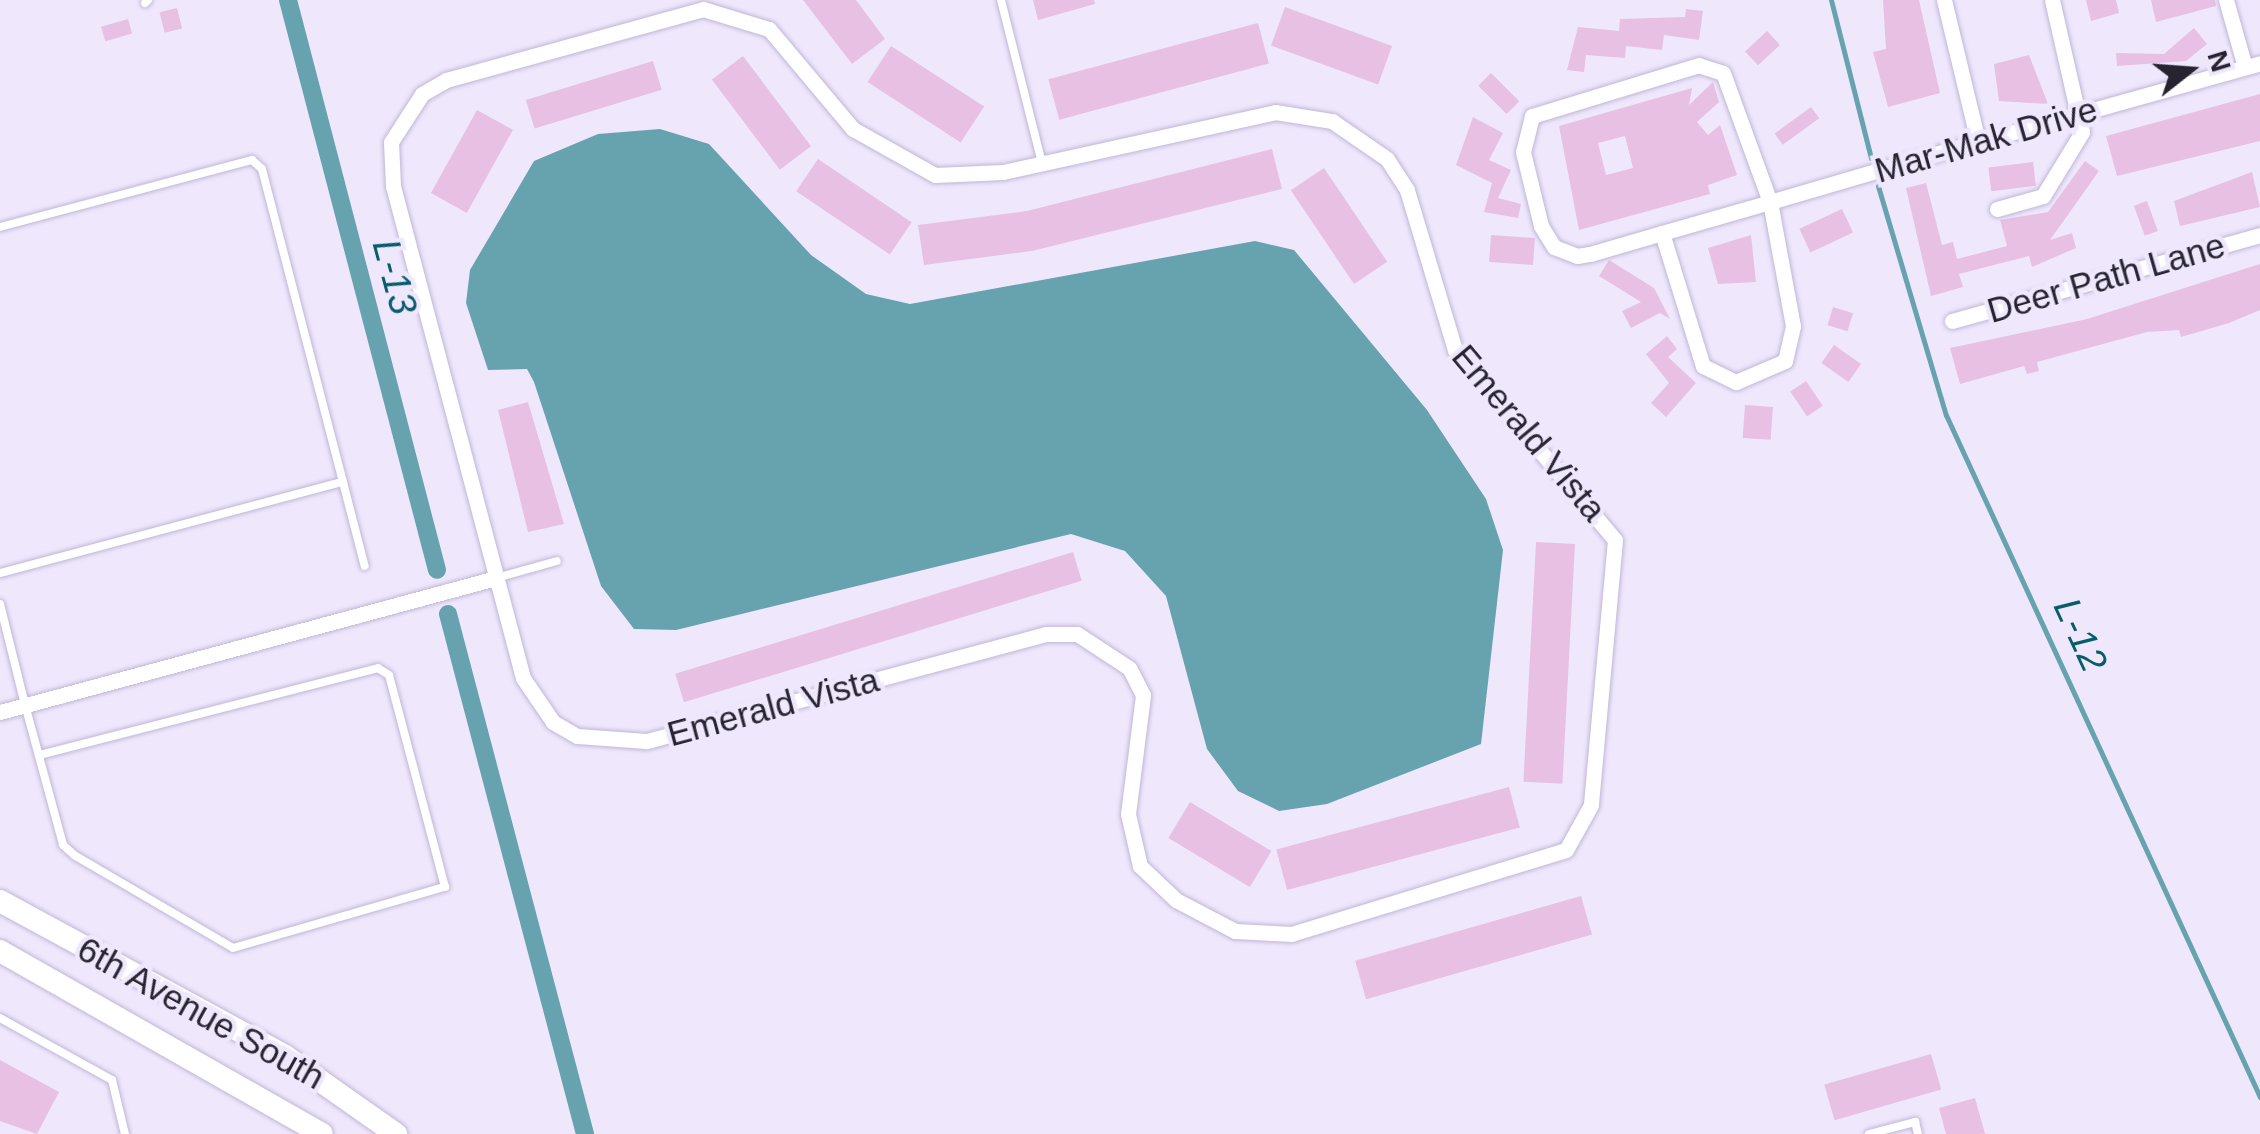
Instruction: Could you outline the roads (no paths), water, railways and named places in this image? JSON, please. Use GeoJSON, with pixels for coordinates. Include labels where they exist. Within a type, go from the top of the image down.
{"type":"FeatureCollection","features":[{"type":"Feature","properties":{"kind":"street"},"geometry":{"type":"LineString","coordinates":[[1944,0],[1978,142]]}},
{"type":"Feature","properties":{"kind":"street"},"geometry":{"type":"LineString","coordinates":[[1997,209],[2043,196],[2082,132],[2082,114],[2052,0]]}},
{"type":"Feature","properties":{"kind":"street"},"geometry":{"type":"LineString","coordinates":[[2226,0],[2252,65]]}},
{"type":"Feature","properties":{"kind":"street","name":"Emerald Vista"},"geometry":{"type":"LineString","coordinates":[[717,10],[769,29],[853,129],[904,164],[965,178],[1042,163],[1275,112],[1332,121],[1388,159],[1407,190],[1455,350],[1616,540],[1591,806],[1566,850],[1292,934],[1235,930],[1176,900],[1140,866],[1128,814],[1144,694],[1103,645],[1046,634],[612,742],[577,736],[537,704],[496,578],[391,175],[391,142],[422,94],[717,10]]}},
{"type":"Feature","properties":{"kind":"street","name":"Mar-Mak Drive"},"geometry":{"type":"LineString","coordinates":[[1770,202],[1723,73],[1700,65],[1542,108],[1525,127],[1541,226],[1554,246],[1577,256],[1662,234],[2252,65]]}},
{"type":"Feature","properties":{"kind":"street"},"geometry":{"type":"LineString","coordinates":[[1662,234],[1703,366],[1723,380],[1748,380],[1785,361],[1794,338],[1770,202]]}},
{"type":"Feature","properties":{"kind":"street","name":"Deer Path Lane"},"geometry":{"type":"LineString","coordinates":[[1952,322],[2260,236]]}},
{"type":"Feature","properties":{"kind":"street"},"geometry":{"type":"LineString","coordinates":[[0,712],[24,701],[496,578]]}},
{"type":"Feature","properties":{"kind":"street"},"geometry":{"type":"LineString","coordinates":[[0,696],[24,701]]}},
{"type":"Feature","properties":{"kind":"street","name":"6th Avenue South"},"geometry":{"type":"LineString","coordinates":[[0,902],[285,1056],[396,1134]]}},
{"type":"Feature","properties":{"kind":"street","name":"6th Avenue South"},"geometry":{"type":"LineString","coordinates":[[0,951],[322,1134]]}},
{"type":"Feature","properties":{"kind":"lane"},"geometry":{"type":"LineString","coordinates":[[1002,0],[1042,163]]}},
{"type":"Feature","properties":{"kind":"lane"},"geometry":{"type":"LineString","coordinates":[[0,226],[252,160],[262,168],[364,566]]}},
{"type":"Feature","properties":{"kind":"lane"},"geometry":{"type":"LineString","coordinates":[[0,573],[343,482]]}},
{"type":"Feature","properties":{"kind":"lane"},"geometry":{"type":"LineString","coordinates":[[496,578],[557,561]]}},
{"type":"Feature","properties":{"kind":"lane"},"geometry":{"type":"LineString","coordinates":[[0,604],[24,701],[63,845],[233,948],[445,887],[388,675],[378,668],[39,755]]}},
{"type":"Feature","properties":{"kind":"lane"},"geometry":{"type":"LineString","coordinates":[[0,1018],[112,1080],[125,1134]]}},
{"type":"Feature","properties":{"kind":"lane"},"geometry":{"type":"LineString","coordinates":[[1869,1134],[1915,1122],[1918,1134]]}},
{"type":"Feature","properties":{"kind":"water"},"geometry":{"type":"Polygon","coordinates":[[[660,129],[709,144],[811,255],[866,294],[910,304],[1255,241],[1294,250],[1427,410],[1486,499],[1503,550],[1481,744],[1327,804],[1279,811],[1238,791],[1207,749],[1166,596],[1125,551],[1071,534],[676,630],[634,629],[601,586],[534,382],[527,369],[488,370],[466,303],[470,270],[534,161],[598,134],[660,129]]]}},
{"type":"Feature","properties":{"kind":"waterway","name":"L-13"},"geometry":{"type":"LineString","coordinates":[[288,0],[437,570]]}},
{"type":"Feature","properties":{"kind":"waterway","name":"L-12"},"geometry":{"type":"LineString","coordinates":[[1831,0],[1871,158]]}},
{"type":"Feature","properties":{"kind":"waterway","name":"L-12"},"geometry":{"type":"LineString","coordinates":[[1878,186],[1946,415],[2260,1097]]}},
{"type":"Feature","properties":{"kind":"waterway","name":"L-13"},"geometry":{"type":"LineString","coordinates":[[448,614],[585,1134]]}}]}
